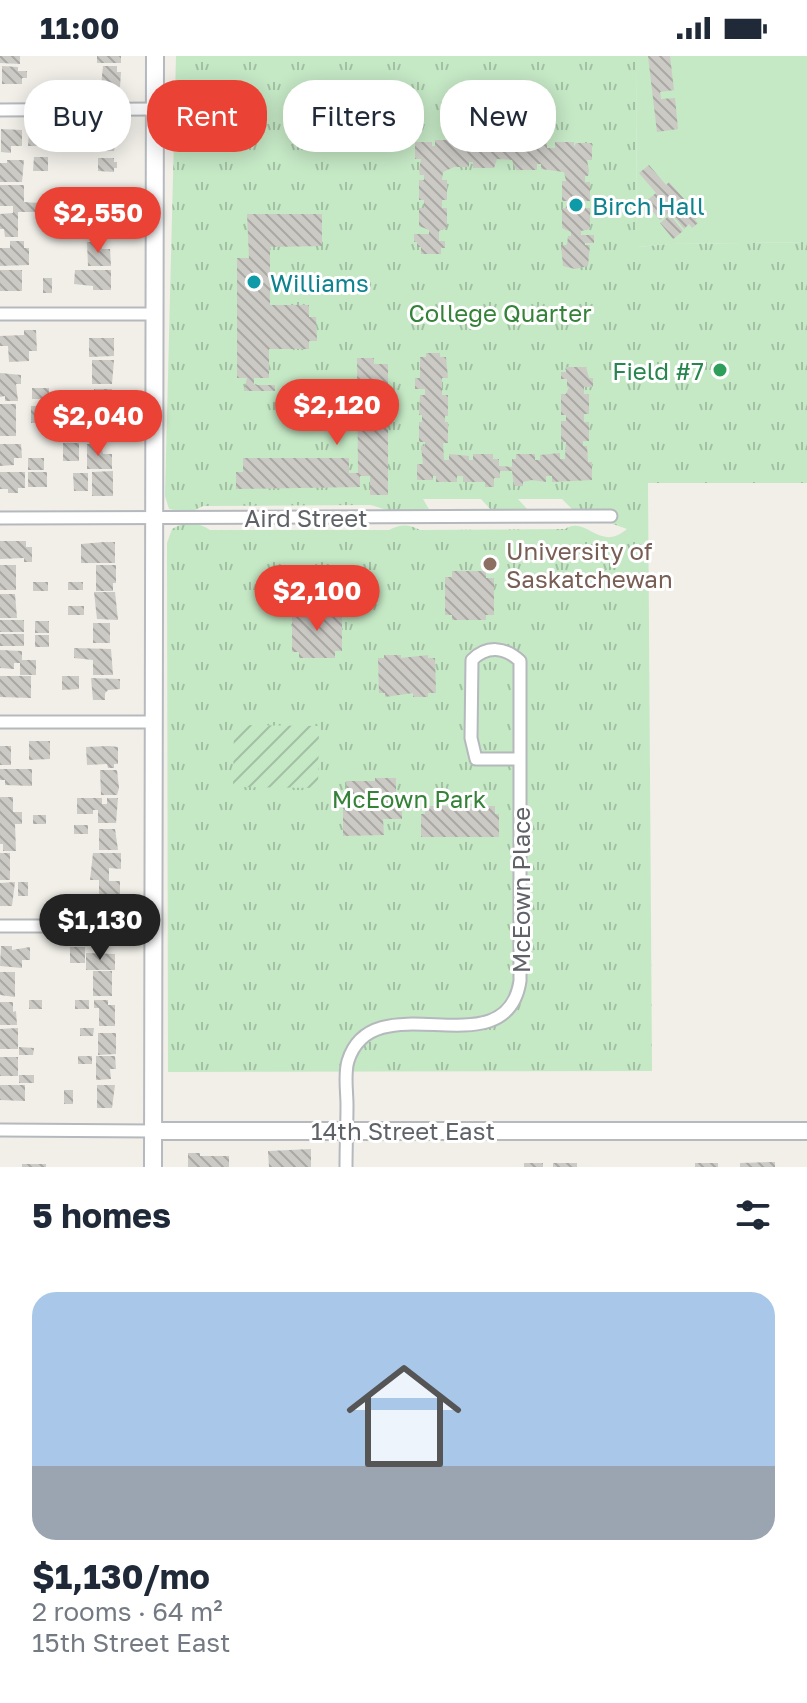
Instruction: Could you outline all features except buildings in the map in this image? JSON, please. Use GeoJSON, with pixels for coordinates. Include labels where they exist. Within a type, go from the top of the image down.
{"type":"FeatureCollection","features":[{"type":"Feature","properties":{"kind":"main road"},"geometry":{"type":"LineString","coordinates":[[155,56],[155,80]]}},
{"type":"Feature","properties":{"kind":"main road"},"geometry":{"type":"LineString","coordinates":[[153,1167],[154,152]]}},
{"type":"Feature","properties":{"kind":"main road","name":"14th Street East"},"geometry":{"type":"LineString","coordinates":[[152,1131],[807,1131]]}},
{"type":"Feature","properties":{"kind":"street"},"geometry":{"type":"LineString","coordinates":[[0,110],[147,109]]}},
{"type":"Feature","properties":{"kind":"street"},"geometry":{"type":"LineString","coordinates":[[0,314],[155,314]]}},
{"type":"Feature","properties":{"kind":"street","name":"Aird Street"},"geometry":{"type":"LineString","coordinates":[[0,518],[611,516]]}},
{"type":"Feature","properties":{"kind":"street","name":"McEown Place"},"geometry":{"type":"LineString","coordinates":[[346,1167],[349,1060],[356,1046],[368,1035],[395,1024],[485,1023],[501,1016],[513,1004],[520,981],[520,759],[520,661],[505,651],[483,652],[472,660],[471,738],[476,759],[520,759]]}},
{"type":"Feature","properties":{"kind":"street"},"geometry":{"type":"LineString","coordinates":[[0,722],[153,722]]}},
{"type":"Feature","properties":{"kind":"street"},"geometry":{"type":"LineString","coordinates":[[0,926],[152,926]]}},
{"type":"Feature","properties":{"kind":"street","name":"14th Street East"},"geometry":{"type":"LineString","coordinates":[[0,1130],[152,1131]]}},
{"type":"Feature","properties":{"kind":"green space","name":"University of Saskatchewan"},"geometry":{"type":"Polygon","coordinates":[[[176,56],[636,56],[637,247],[807,242],[807,483],[648,483],[652,1071],[168,1072],[167,543],[172,529],[191,524],[210,530],[389,530],[404,526],[420,530],[565,529],[580,526],[609,537],[627,529],[573,510],[562,499],[518,499],[528,510],[492,511],[481,499],[423,499],[430,511],[390,511],[371,505],[203,506],[189,513],[169,509],[165,496],[174,152],[267,152],[267,80],[175,80],[176,56]]]}},
{"type":"Feature","properties":{"kind":"green space"},"geometry":{"type":"Polygon","coordinates":[[[636,56],[807,56],[807,242],[637,247],[636,56]]]}},
{"type":"Feature","properties":{"kind":"green space"},"geometry":{"type":"Polygon","coordinates":[[[234,725],[319,726],[318,788],[233,787],[234,725]]]}},
{"type":"Feature","properties":{"kind":"place","name":"Birch Hall"},"geometry":{"type":"Point","coordinates":[576,205]}},
{"type":"Feature","properties":{"kind":"place","name":"Williams"},"geometry":{"type":"Point","coordinates":[254,282]}},
{"type":"Feature","properties":{"kind":"place","name":"Field #7"},"geometry":{"type":"Point","coordinates":[720,370]}},
{"type":"Feature","properties":{"kind":"place","name":"University of Saskatchewan"},"geometry":{"type":"Point","coordinates":[490,564]}},
{"type":"Feature","properties":{"kind":"park label","name":"College Quarter"},"geometry":{"type":"Point","coordinates":[500,312]}},
{"type":"Feature","properties":{"kind":"park label","name":"McEown Park"},"geometry":{"type":"Point","coordinates":[409,798]}}]}
